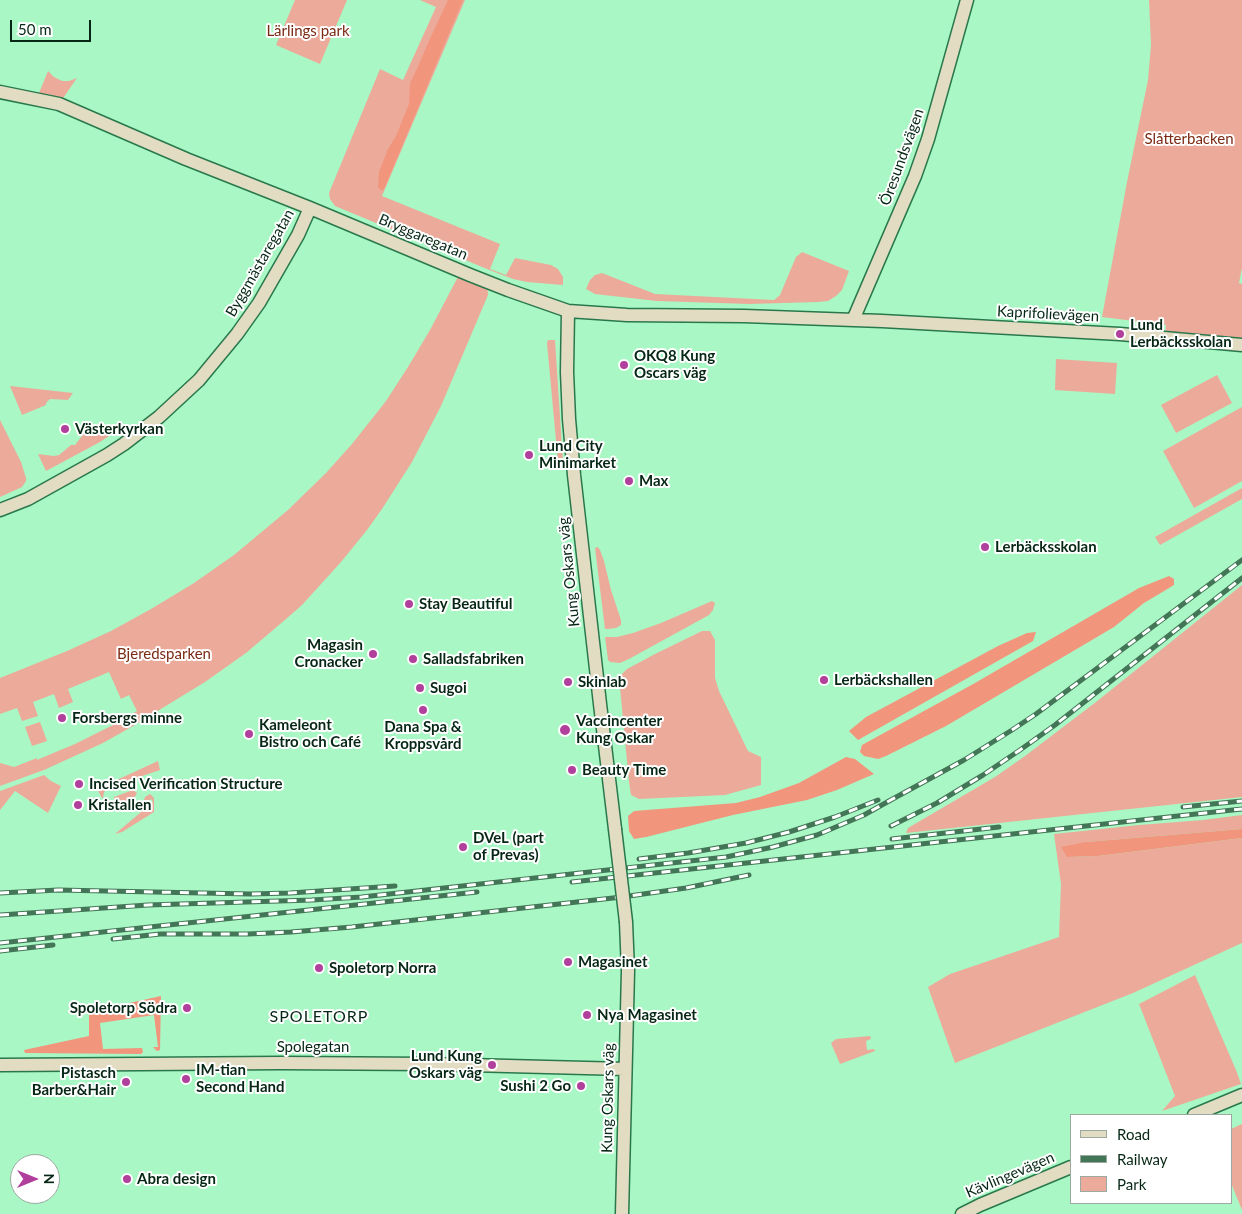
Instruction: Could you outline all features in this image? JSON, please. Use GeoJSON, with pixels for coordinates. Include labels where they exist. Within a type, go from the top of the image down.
{"type":"FeatureCollection","features":[{"type":"Feature","properties":{"kind":"main road","name":"Öresundsvägen"},"geometry":{"type":"LineString","coordinates":[[853,320],[915,176],[928,139],[966,0]]}},
{"type":"Feature","properties":{"kind":"main road","name":"Bryggaregatan"},"geometry":{"type":"LineString","coordinates":[[0,92],[59,104],[508,290],[568,311],[627,315],[744,316],[853,320]]}},
{"type":"Feature","properties":{"kind":"main road","name":"Byggmästaregatan"},"geometry":{"type":"LineString","coordinates":[[0,510],[28,498],[124,444],[159,417],[199,380],[231,342],[259,303],[298,235],[310,208]]}},
{"type":"Feature","properties":{"kind":"main road","name":"Kung Oskars väg"},"geometry":{"type":"LineString","coordinates":[[568,311],[567,372],[574,475],[626,922],[628,971],[622,1214]]}},
{"type":"Feature","properties":{"kind":"main road","name":"Kaprifolievägen"},"geometry":{"type":"LineString","coordinates":[[853,320],[1120,334],[1242,345]]}},
{"type":"Feature","properties":{"kind":"main road","name":"Spolegatan"},"geometry":{"type":"LineString","coordinates":[[0,1065],[430,1064],[625,1069]]}},
{"type":"Feature","properties":{"kind":"main road"},"geometry":{"type":"LineString","coordinates":[[1196,1114],[1242,1095]]}},
{"type":"Feature","properties":{"kind":"main road","name":"Kävlingevägen"},"geometry":{"type":"LineString","coordinates":[[962,1214],[1070,1167]]}},
{"type":"Feature","properties":{"kind":"green space","name":"Lärlings park"},"geometry":{"type":"Polygon","coordinates":[[[295,0],[347,0],[320,64],[276,45],[295,0]]]}},
{"type":"Feature","properties":{"kind":"green space"},"geometry":{"type":"Polygon","coordinates":[[[420,0],[465,0],[382,196],[500,244],[490,269],[506,275],[515,258],[551,265],[558,269],[563,277],[563,285],[513,279],[335,206],[330,199],[329,193],[380,69],[403,80],[436,7],[420,0]]]}},
{"type":"Feature","properties":{"kind":"green space","name":"Slåtterbacken"},"geometry":{"type":"Polygon","coordinates":[[[1149,0],[1242,0],[1242,268],[1239,283],[1242,284],[1242,345],[1165,337],[1166,325],[1102,317],[1148,80],[1151,45],[1149,0]]]}},
{"type":"Feature","properties":{"kind":"green space"},"geometry":{"type":"Polygon","coordinates":[[[48,71],[62,81],[77,78],[59,104],[37,98],[48,71]]]}},
{"type":"Feature","properties":{"kind":"green space"},"geometry":{"type":"Polygon","coordinates":[[[802,252],[849,271],[842,290],[836,296],[828,301],[818,302],[749,304],[657,301],[595,294],[586,289],[590,280],[595,275],[602,273],[655,294],[774,300],[780,295],[796,257],[802,252]]]}},
{"type":"Feature","properties":{"kind":"green space","name":"Bjeredsparken"},"geometry":{"type":"Polygon","coordinates":[[[461,271],[487,282],[488,295],[441,406],[412,462],[382,509],[341,562],[302,605],[246,653],[205,682],[103,743],[44,770],[0,786],[0,763],[14,767],[37,758],[37,760],[75,744],[137,711],[129,695],[121,699],[109,672],[68,689],[73,702],[59,708],[54,694],[33,702],[38,716],[22,721],[17,708],[0,714],[0,678],[111,631],[151,609],[194,583],[234,555],[288,510],[326,473],[386,401],[430,330],[461,271]]]}},
{"type":"Feature","properties":{"kind":"green space"},"geometry":{"type":"Polygon","coordinates":[[[548,340],[555,340],[563,462],[558,462],[548,340]]]}},
{"type":"Feature","properties":{"kind":"green space"},"geometry":{"type":"Polygon","coordinates":[[[1056,359],[1117,363],[1115,394],[1055,390],[1056,359]]]}},
{"type":"Feature","properties":{"kind":"green space"},"geometry":{"type":"Polygon","coordinates":[[[1217,375],[1232,403],[1176,433],[1161,405],[1217,375]]]}},
{"type":"Feature","properties":{"kind":"green space"},"geometry":{"type":"Polygon","coordinates":[[[10,386],[73,393],[68,400],[50,399],[46,405],[22,415],[10,386]]]}},
{"type":"Feature","properties":{"kind":"green space"},"geometry":{"type":"Polygon","coordinates":[[[1242,407],[1242,481],[1194,508],[1163,451],[1242,407]]]}},
{"type":"Feature","properties":{"kind":"green space"},"geometry":{"type":"Polygon","coordinates":[[[0,420],[21,462],[26,481],[22,487],[0,497],[0,420]]]}},
{"type":"Feature","properties":{"kind":"green space"},"geometry":{"type":"Polygon","coordinates":[[[107,425],[115,432],[46,471],[38,454],[59,455],[71,445],[75,445],[85,432],[96,432],[99,434],[107,425]]]}},
{"type":"Feature","properties":{"kind":"green space"},"geometry":{"type":"Polygon","coordinates":[[[1242,488],[1242,499],[1160,545],[1155,537],[1242,488]]]}},
{"type":"Feature","properties":{"kind":"green space"},"geometry":{"type":"Polygon","coordinates":[[[598,547],[604,561],[621,620],[621,625],[616,628],[605,629],[595,548],[598,547]]]}},
{"type":"Feature","properties":{"kind":"green space"},"geometry":{"type":"Polygon","coordinates":[[[1242,585],[1242,797],[906,833],[908,828],[995,777],[1025,756],[1096,702],[1242,585]]]}},
{"type":"Feature","properties":{"kind":"green space"},"geometry":{"type":"Polygon","coordinates":[[[712,601],[715,603],[709,615],[629,659],[620,663],[608,660],[605,637],[617,637],[633,633],[712,601]]]}},
{"type":"Feature","properties":{"kind":"green space"},"geometry":{"type":"Polygon","coordinates":[[[702,631],[710,631],[715,640],[715,678],[719,691],[748,751],[761,757],[761,785],[725,795],[639,799],[631,795],[619,677],[627,669],[702,631]]]}},
{"type":"Feature","properties":{"kind":"green space"},"geometry":{"type":"Polygon","coordinates":[[[40,722],[47,741],[32,746],[25,727],[40,722]]]}},
{"type":"Feature","properties":{"kind":"green space"},"geometry":{"type":"Polygon","coordinates":[[[158,761],[160,770],[109,787],[104,792],[103,798],[97,789],[158,761]]]}},
{"type":"Feature","properties":{"kind":"green space"},"geometry":{"type":"Polygon","coordinates":[[[44,775],[61,786],[48,813],[15,791],[0,810],[0,791],[44,775]]]}},
{"type":"Feature","properties":{"kind":"green space"},"geometry":{"type":"Polygon","coordinates":[[[133,790],[137,793],[129,807],[123,808],[118,806],[114,797],[133,790]]]}},
{"type":"Feature","properties":{"kind":"green space"},"geometry":{"type":"Polygon","coordinates":[[[150,794],[154,798],[154,812],[122,832],[115,834],[153,802],[151,799],[142,806],[145,797],[150,794]]]}},
{"type":"Feature","properties":{"kind":"green space"},"geometry":{"type":"Polygon","coordinates":[[[1242,815],[1242,829],[1086,842],[1067,857],[1098,856],[1242,838],[1242,943],[1133,993],[955,1063],[928,987],[950,974],[1059,937],[1061,884],[1054,834],[1242,815]]]}},
{"type":"Feature","properties":{"kind":"green space"},"geometry":{"type":"Polygon","coordinates":[[[1195,975],[1241,1084],[1162,1111],[1175,1096],[1139,1004],[1195,975]]]}},
{"type":"Feature","properties":{"kind":"green space"},"geometry":{"type":"Polygon","coordinates":[[[870,1036],[871,1039],[866,1041],[867,1050],[874,1049],[875,1051],[840,1064],[831,1043],[836,1039],[870,1036]]]}},
{"type":"Feature","properties":{"kind":"green space"},"geometry":{"type":"Polygon","coordinates":[[[1242,1124],[1242,1210],[1232,1185],[1232,1129],[1242,1124]]]}},
{"type":"Feature","properties":{"kind":"shaded area"},"geometry":{"type":"Polygon","coordinates":[[[448,0],[463,0],[382,191],[378,187],[379,172],[409,104],[410,83],[448,0]]]}},
{"type":"Feature","properties":{"kind":"shaded area"},"geometry":{"type":"Polygon","coordinates":[[[1169,576],[1174,579],[1174,585],[1144,603],[1114,627],[946,726],[878,759],[864,756],[860,752],[862,745],[975,683],[1139,588],[1169,576]]]}},
{"type":"Feature","properties":{"kind":"shaded area"},"geometry":{"type":"Polygon","coordinates":[[[1036,632],[1033,641],[858,740],[849,731],[866,717],[998,646],[1027,633],[1036,632]]]}},
{"type":"Feature","properties":{"kind":"shaded area"},"geometry":{"type":"Polygon","coordinates":[[[846,757],[855,759],[874,774],[837,790],[807,800],[733,815],[646,837],[634,839],[629,831],[628,816],[634,811],[736,803],[760,797],[799,783],[846,757]]]}},
{"type":"Feature","properties":{"kind":"shaded area"},"geometry":{"type":"Polygon","coordinates":[[[1242,829],[1242,838],[1098,856],[1067,857],[1061,847],[1086,842],[1242,829]]]}},
{"type":"Feature","properties":{"kind":"shaded area"},"geometry":{"type":"Polygon","coordinates":[[[161,996],[160,1050],[157,1051],[153,1047],[158,1047],[154,1015],[100,1023],[103,1049],[142,1048],[143,1052],[141,1054],[25,1053],[24,1050],[89,1036],[89,1012],[161,996]]]}},
{"type":"Feature","properties":{"kind":"railway"},"geometry":{"type":"LineString","coordinates":[[0,915],[148,905],[362,897],[726,857],[817,835],[864,815],[964,760],[1012,730],[1242,560]]}},
{"type":"Feature","properties":{"kind":"railway"},"geometry":{"type":"LineString","coordinates":[[891,826],[937,803],[1020,750],[1055,725],[1242,578]]}},
{"type":"Feature","properties":{"kind":"railway"},"geometry":{"type":"LineString","coordinates":[[639,859],[746,843],[789,832],[878,800]]}},
{"type":"Feature","properties":{"kind":"railway"},"geometry":{"type":"LineString","coordinates":[[1183,807],[1242,801]]}},
{"type":"Feature","properties":{"kind":"railway"},"geometry":{"type":"LineString","coordinates":[[572,882],[1242,809]]}},
{"type":"Feature","properties":{"kind":"railway"},"geometry":{"type":"LineString","coordinates":[[892,839],[999,827]]}},
{"type":"Feature","properties":{"kind":"railway"},"geometry":{"type":"LineString","coordinates":[[113,939],[160,934],[248,934],[352,927],[622,897],[686,888],[749,875]]}},
{"type":"Feature","properties":{"kind":"railway"},"geometry":{"type":"LineString","coordinates":[[0,893],[58,890],[251,894],[395,886]]}},
{"type":"Feature","properties":{"kind":"railway"},"geometry":{"type":"LineString","coordinates":[[0,943],[477,892]]}},
{"type":"Feature","properties":{"kind":"railway"},"geometry":{"type":"LineString","coordinates":[[0,951],[53,945]]}},
{"type":"Feature","properties":{"kind":"place","name":"Lund Lerbäcksskolan"},"geometry":{"type":"Point","coordinates":[1120,334]}},
{"type":"Feature","properties":{"kind":"place","name":"OKQ8 Kung Oscars väg"},"geometry":{"type":"Point","coordinates":[624,365]}},
{"type":"Feature","properties":{"kind":"place","name":"Västerkyrkan"},"geometry":{"type":"Point","coordinates":[65,429]}},
{"type":"Feature","properties":{"kind":"place","name":"Lund City Minimarket"},"geometry":{"type":"Point","coordinates":[529,455]}},
{"type":"Feature","properties":{"kind":"place","name":"Max"},"geometry":{"type":"Point","coordinates":[629,481]}},
{"type":"Feature","properties":{"kind":"place","name":"Lerbäcksskolan"},"geometry":{"type":"Point","coordinates":[985,547]}},
{"type":"Feature","properties":{"kind":"place","name":"Stay Beautiful"},"geometry":{"type":"Point","coordinates":[409,604]}},
{"type":"Feature","properties":{"kind":"place","name":"Magasin Cronacker"},"geometry":{"type":"Point","coordinates":[373,654]}},
{"type":"Feature","properties":{"kind":"place","name":"Salladsfabriken"},"geometry":{"type":"Point","coordinates":[413,659]}},
{"type":"Feature","properties":{"kind":"place","name":"Lerbäckshallen"},"geometry":{"type":"Point","coordinates":[824,680]}},
{"type":"Feature","properties":{"kind":"place","name":"Skinlab"},"geometry":{"type":"Point","coordinates":[568,682]}},
{"type":"Feature","properties":{"kind":"place","name":"Sugoi"},"geometry":{"type":"Point","coordinates":[420,688]}},
{"type":"Feature","properties":{"kind":"place","name":"Dana Spa & Kroppsvård"},"geometry":{"type":"Point","coordinates":[423,710]}},
{"type":"Feature","properties":{"kind":"place","name":"Forsbergs minne"},"geometry":{"type":"Point","coordinates":[62,718]}},
{"type":"Feature","properties":{"kind":"place","name":"Vaccincenter Kung Oskar"},"geometry":{"type":"Point","coordinates":[565,730]}},
{"type":"Feature","properties":{"kind":"place","name":"Kameleont Bistro och Café"},"geometry":{"type":"Point","coordinates":[249,734]}},
{"type":"Feature","properties":{"kind":"place","name":"Beauty Time"},"geometry":{"type":"Point","coordinates":[572,770]}},
{"type":"Feature","properties":{"kind":"place","name":"Incised Verification Structure"},"geometry":{"type":"Point","coordinates":[79,784]}},
{"type":"Feature","properties":{"kind":"place","name":"Kristallen"},"geometry":{"type":"Point","coordinates":[78,805]}},
{"type":"Feature","properties":{"kind":"place","name":"DVeL (part of Prevas)"},"geometry":{"type":"Point","coordinates":[463,847]}},
{"type":"Feature","properties":{"kind":"place","name":"Magasinet"},"geometry":{"type":"Point","coordinates":[568,962]}},
{"type":"Feature","properties":{"kind":"place","name":"Spoletorp Norra"},"geometry":{"type":"Point","coordinates":[319,968]}},
{"type":"Feature","properties":{"kind":"place","name":"Spoletorp Södra"},"geometry":{"type":"Point","coordinates":[187,1008]}},
{"type":"Feature","properties":{"kind":"place","name":"Nya Magasinet"},"geometry":{"type":"Point","coordinates":[587,1015]}},
{"type":"Feature","properties":{"kind":"place","name":"Lund Kung Oskars väg"},"geometry":{"type":"Point","coordinates":[492,1065]}},
{"type":"Feature","properties":{"kind":"place","name":"IM-tian Second Hand"},"geometry":{"type":"Point","coordinates":[186,1079]}},
{"type":"Feature","properties":{"kind":"place","name":"Pistasch Barber&Hair"},"geometry":{"type":"Point","coordinates":[126,1082]}},
{"type":"Feature","properties":{"kind":"place","name":"Sushi 2 Go"},"geometry":{"type":"Point","coordinates":[581,1086]}},
{"type":"Feature","properties":{"kind":"place","name":"Abra design"},"geometry":{"type":"Point","coordinates":[127,1179]}},
{"type":"Feature","properties":{"kind":"district","name":"SPOLETORP"},"geometry":{"type":"Point","coordinates":[319,1017]}}]}
